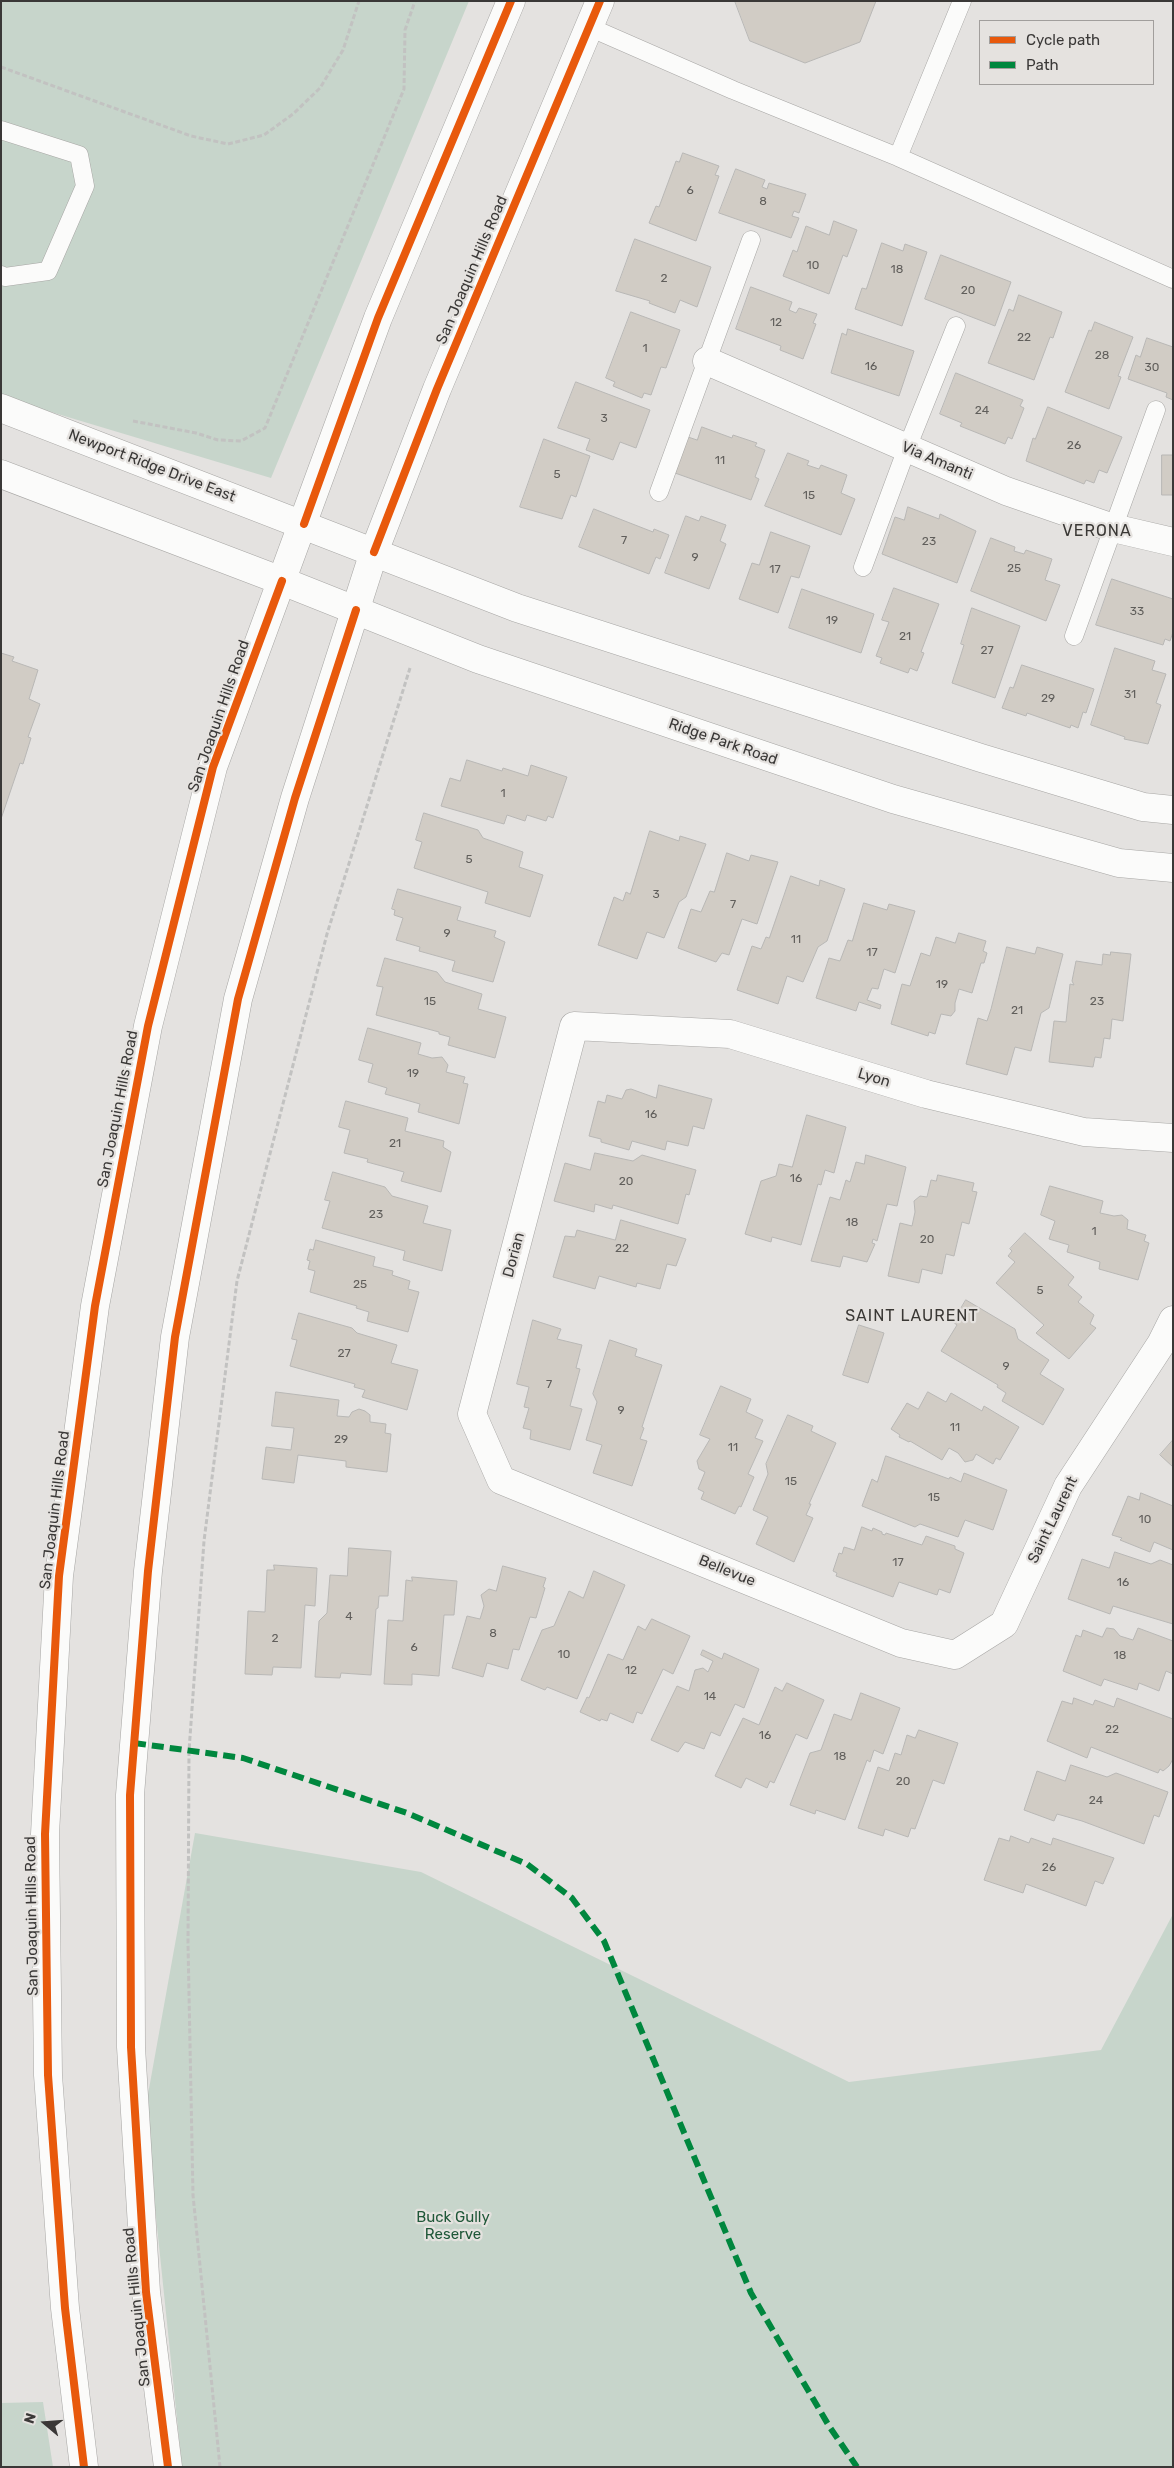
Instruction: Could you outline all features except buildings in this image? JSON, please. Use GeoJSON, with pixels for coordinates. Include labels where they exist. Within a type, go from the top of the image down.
{"type":"FeatureCollection","features":[{"type":"Feature","properties":{"kind":"main road","name":"San Joaquin Hills Road"},"geometry":{"type":"LineString","coordinates":[[84,2467],[64,2308],[48,2075],[44,1834],[59,1576],[95,1306],[148,1026],[213,767],[304,524],[378,318],[511,1]]}},
{"type":"Feature","properties":{"kind":"main road","name":"San Joaquin Hills Road"},"geometry":{"type":"LineString","coordinates":[[168,2467],[146,2292],[131,2047],[130,1794],[148,1571],[175,1337],[238,999],[295,798],[374,552],[436,389],[600,1]]}},
{"type":"Feature","properties":{"kind":"main road","name":"Via Amanti"},"geometry":{"type":"LineString","coordinates":[[707,361],[1006,491],[1113,528],[1173,542]]}},
{"type":"Feature","properties":{"kind":"main road","name":"Newport Ridge Drive East"},"geometry":{"type":"LineString","coordinates":[[1,408],[304,524]]}},
{"type":"Feature","properties":{"kind":"main road"},"geometry":{"type":"LineString","coordinates":[[1,474],[282,581]]}},
{"type":"Feature","properties":{"kind":"main road"},"geometry":{"type":"LineString","coordinates":[[304,524],[516,608],[943,746],[1143,807],[1173,810]]}},
{"type":"Feature","properties":{"kind":"main road","name":"Ridge Park Road"},"geometry":{"type":"LineString","coordinates":[[282,581],[478,659],[893,799],[1119,864],[1173,868]]}},
{"type":"Feature","properties":{"kind":"main road","name":"Lyon"},"geometry":{"type":"LineString","coordinates":[[574,1026],[730,1034],[926,1094],[1084,1132],[1173,1138]]}},
{"type":"Feature","properties":{"kind":"main road","name":"Dorian"},"geometry":{"type":"LineString","coordinates":[[501,1480],[472,1414],[574,1026]]}},
{"type":"Feature","properties":{"kind":"main road","name":"Saint Laurent"},"geometry":{"type":"LineString","coordinates":[[955,1655],[1004,1624],[1068,1486],[1161,1344],[1173,1320]]}},
{"type":"Feature","properties":{"kind":"main road","name":"Bellevue"},"geometry":{"type":"LineString","coordinates":[[501,1480],[901,1642],[955,1655]]}},
{"type":"Feature","properties":{"kind":"lane"},"geometry":{"type":"LineString","coordinates":[[898,157],[962,1]]}},
{"type":"Feature","properties":{"kind":"lane"},"geometry":{"type":"LineString","coordinates":[[589,27],[733,90],[898,157],[1173,279]]}},
{"type":"Feature","properties":{"kind":"lane"},"geometry":{"type":"LineString","coordinates":[[1,130],[79,155],[85,186],[48,271],[5,277],[1,275]]}},
{"type":"Feature","properties":{"kind":"lane"},"geometry":{"type":"LineString","coordinates":[[659,492],[752,240]]}},
{"type":"Feature","properties":{"kind":"lane"},"geometry":{"type":"LineString","coordinates":[[863,568],[907,448],[956,326]]}},
{"type":"Feature","properties":{"kind":"lane"},"geometry":{"type":"LineString","coordinates":[[1074,636],[1156,410]]}},
{"type":"Feature","properties":{"kind":"path"},"geometry":{"type":"LineString","coordinates":[[1,68],[191,136],[228,144],[264,135],[293,114],[320,88],[343,50],[359,1]]}},
{"type":"Feature","properties":{"kind":"path"},"geometry":{"type":"LineString","coordinates":[[129,420],[173,428],[218,440],[241,441],[265,428],[404,89],[406,30],[416,1]]}},
{"type":"Feature","properties":{"kind":"path"},"geometry":{"type":"LineString","coordinates":[[220,2467],[193,2195],[188,1943],[189,1750],[204,1542],[237,1281],[327,934],[419,636]]}},
{"type":"Feature","properties":{"kind":"green space"},"geometry":{"type":"Polygon","coordinates":[[[1,1],[469,1],[271,478],[1,397],[1,1]]]}},
{"type":"Feature","properties":{"kind":"green space","name":"Buck Gully Reserve"},"geometry":{"type":"Polygon","coordinates":[[[195,1833],[421,1872],[849,2082],[1101,2050],[1173,1914],[1173,2467],[182,2467],[145,2111],[195,1833]]]}},
{"type":"Feature","properties":{"kind":"green space"},"geometry":{"type":"Polygon","coordinates":[[[43,2402],[53,2467],[1,2467],[1,2403],[43,2402]]]}},
{"type":"Feature","properties":{"kind":"marked path"},"geometry":{"type":"LineString","coordinates":[[134,1743],[243,1758],[407,1813],[527,1864],[572,1898],[604,1941],[751,2293],[829,2426],[857,2467]]}},
{"type":"Feature","properties":{"kind":"cycle path"},"geometry":{"type":"LineString","coordinates":[[304,524],[378,318],[511,1]]}},
{"type":"Feature","properties":{"kind":"cycle path"},"geometry":{"type":"LineString","coordinates":[[374,552],[437,389],[600,1]]}},
{"type":"Feature","properties":{"kind":"cycle path"},"geometry":{"type":"LineString","coordinates":[[84,2467],[65,2308],[48,2075],[45,1834],[59,1576],[95,1306],[148,1026],[213,767],[282,581]]}},
{"type":"Feature","properties":{"kind":"cycle path"},"geometry":{"type":"LineString","coordinates":[[168,2467],[146,2292],[131,2047],[130,1795],[148,1571],[175,1337],[238,999],[295,798],[356,610]]}},
{"type":"Feature","properties":{"kind":"district","name":"VERONA"},"geometry":{"type":"Point","coordinates":[1097,531]}},
{"type":"Feature","properties":{"kind":"district","name":"SAINT LAURENT"},"geometry":{"type":"Point","coordinates":[912,1316]}}]}
